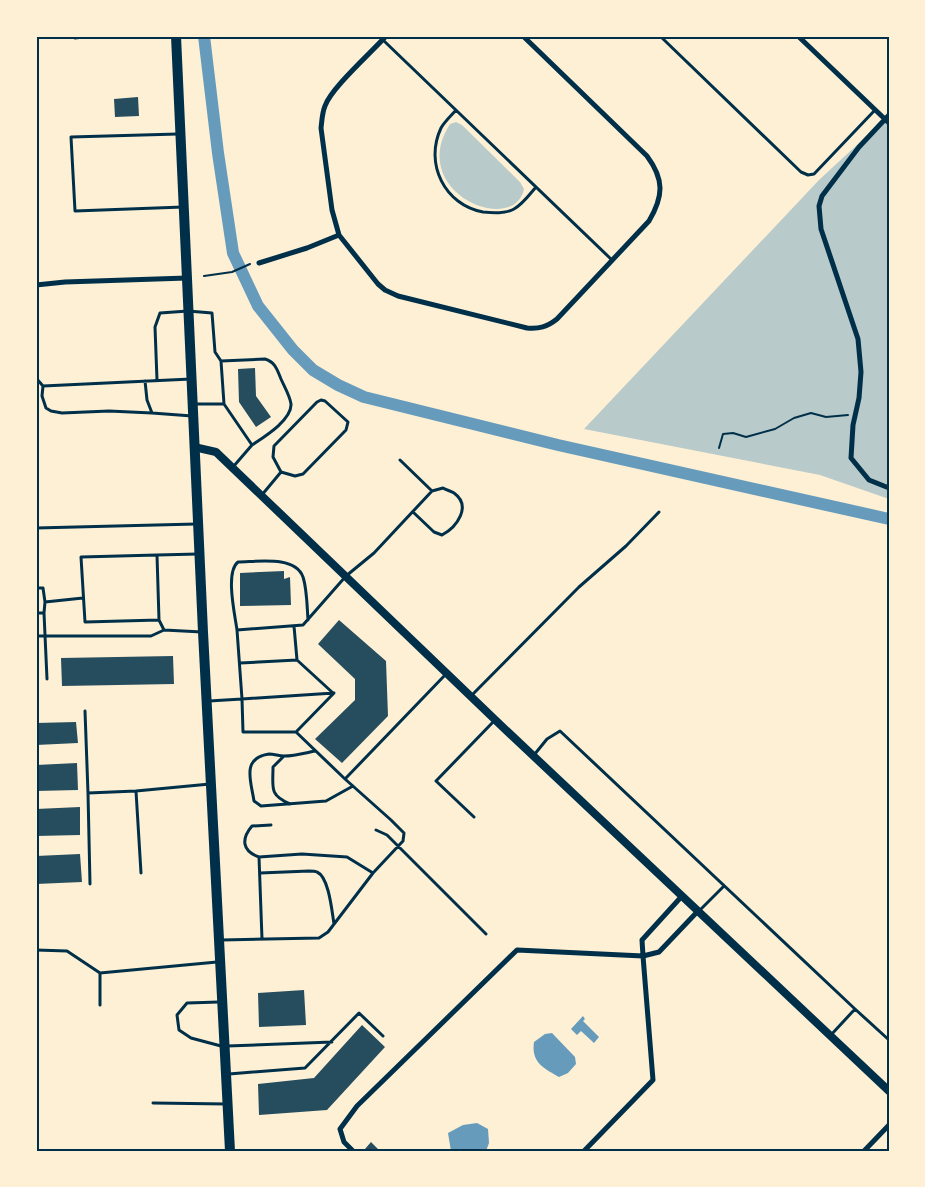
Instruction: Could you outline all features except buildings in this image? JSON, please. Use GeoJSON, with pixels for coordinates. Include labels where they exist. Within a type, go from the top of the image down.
{"type":"FeatureCollection","features":[{"type":"Feature","properties":{"kind":"main road"},"geometry":{"type":"LineString","coordinates":[[176,36],[202,632],[230,1151]]}},
{"type":"Feature","properties":{"kind":"street"},"geometry":{"type":"LineString","coordinates":[[385,38],[325,104],[321,128],[332,210],[338,235],[386,290],[398,296],[526,328],[538,329],[549,325],[557,319],[650,221],[657,208],[661,182],[655,167],[647,156],[523,36]]}},
{"type":"Feature","properties":{"kind":"street"},"geometry":{"type":"LineString","coordinates":[[798,36],[875,110],[888,119],[859,147],[822,196],[819,206],[821,229],[858,339],[861,372],[850,458],[869,480],[889,488]]}},
{"type":"Feature","properties":{"kind":"street"},"geometry":{"type":"LineString","coordinates":[[259,262],[307,248],[338,235]]}},
{"type":"Feature","properties":{"kind":"street"},"geometry":{"type":"LineString","coordinates":[[36,285],[65,282],[186,278]]}},
{"type":"Feature","properties":{"kind":"street"},"geometry":{"type":"LineString","coordinates":[[194,447],[216,452],[533,756],[889,1091]]}},
{"type":"Feature","properties":{"kind":"street"},"geometry":{"type":"LineString","coordinates":[[584,1151],[653,1080],[642,940],[682,896]]}},
{"type":"Feature","properties":{"kind":"street"},"geometry":{"type":"LineString","coordinates":[[353,1151],[344,1142],[340,1129],[357,1106],[517,950],[642,956],[659,952],[698,911]]}},
{"type":"Feature","properties":{"kind":"street"},"geometry":{"type":"LineString","coordinates":[[864,1151],[889,1125]]}},
{"type":"Feature","properties":{"kind":"lane"},"geometry":{"type":"LineString","coordinates":[[75,38],[92,36]]}},
{"type":"Feature","properties":{"kind":"lane"},"geometry":{"type":"LineString","coordinates":[[660,36],[801,172],[808,175],[814,174],[875,110]]}},
{"type":"Feature","properties":{"kind":"lane"},"geometry":{"type":"LineString","coordinates":[[385,38],[456,110],[612,260]]}},
{"type":"Feature","properties":{"kind":"lane"},"geometry":{"type":"LineString","coordinates":[[456,110],[441,129],[436,155],[439,178],[444,188],[452,197],[463,206],[476,211],[501,213],[514,209],[536,187]]}},
{"type":"Feature","properties":{"kind":"lane"},"geometry":{"type":"LineString","coordinates":[[180,134],[71,137],[75,211],[184,207]]}},
{"type":"Feature","properties":{"kind":"lane"},"geometry":{"type":"LineString","coordinates":[[156,380],[155,327],[160,313],[188,310],[212,313],[215,352],[221,361],[224,404],[252,445]]}},
{"type":"Feature","properties":{"kind":"lane"},"geometry":{"type":"LineString","coordinates":[[221,361],[265,359],[270,361],[276,367],[291,405],[287,416],[276,428],[252,445],[232,468]]}},
{"type":"Feature","properties":{"kind":"lane"},"geometry":{"type":"LineString","coordinates":[[36,378],[43,386],[42,396],[46,408],[51,411],[62,413],[109,411],[193,416]]}},
{"type":"Feature","properties":{"kind":"lane"},"geometry":{"type":"LineString","coordinates":[[43,386],[191,379]]}},
{"type":"Feature","properties":{"kind":"lane"},"geometry":{"type":"LineString","coordinates":[[145,381],[146,400],[152,413]]}},
{"type":"Feature","properties":{"kind":"lane"},"geometry":{"type":"LineString","coordinates":[[325,400],[348,422],[346,430],[303,474],[294,476],[281,472],[273,457],[274,446],[317,402],[325,400]]}},
{"type":"Feature","properties":{"kind":"lane"},"geometry":{"type":"LineString","coordinates":[[192,404],[224,404]]}},
{"type":"Feature","properties":{"kind":"lane"},"geometry":{"type":"LineString","coordinates":[[400,460],[432,492]]}},
{"type":"Feature","properties":{"kind":"lane"},"geometry":{"type":"LineString","coordinates":[[261,496],[281,472]]}},
{"type":"Feature","properties":{"kind":"lane"},"geometry":{"type":"LineString","coordinates":[[237,630],[303,625],[346,576],[374,553],[432,492],[442,488],[454,493],[461,501],[463,510],[460,519],[448,532],[442,535],[434,532],[413,512]]}},
{"type":"Feature","properties":{"kind":"lane"},"geometry":{"type":"LineString","coordinates":[[471,696],[579,587],[626,546],[659,512]]}},
{"type":"Feature","properties":{"kind":"lane"},"geometry":{"type":"LineString","coordinates":[[36,528],[198,524]]}},
{"type":"Feature","properties":{"kind":"lane"},"geometry":{"type":"LineString","coordinates":[[159,620],[85,622],[81,557],[200,554]]}},
{"type":"Feature","properties":{"kind":"lane"},"geometry":{"type":"LineString","coordinates":[[158,556],[159,620],[164,630]]}},
{"type":"Feature","properties":{"kind":"lane"},"geometry":{"type":"LineString","coordinates":[[219,940],[319,938],[328,932],[374,873],[403,841],[404,833],[296,732],[243,732],[240,663],[232,577],[234,567],[238,562],[281,561],[297,569],[303,578],[308,620]]}},
{"type":"Feature","properties":{"kind":"lane"},"geometry":{"type":"LineString","coordinates":[[36,588],[43,588],[45,602],[47,679]]}},
{"type":"Feature","properties":{"kind":"lane"},"geometry":{"type":"LineString","coordinates":[[45,602],[83,598]]}},
{"type":"Feature","properties":{"kind":"lane"},"geometry":{"type":"LineString","coordinates":[[36,613],[44,613]]}},
{"type":"Feature","properties":{"kind":"lane"},"geometry":{"type":"LineString","coordinates":[[294,626],[297,660],[334,693]]}},
{"type":"Feature","properties":{"kind":"lane"},"geometry":{"type":"LineString","coordinates":[[36,636],[151,636],[164,630],[202,632]]}},
{"type":"Feature","properties":{"kind":"lane"},"geometry":{"type":"LineString","coordinates":[[240,663],[297,660]]}},
{"type":"Feature","properties":{"kind":"lane"},"geometry":{"type":"LineString","coordinates":[[345,779],[447,673]]}},
{"type":"Feature","properties":{"kind":"lane"},"geometry":{"type":"LineString","coordinates":[[207,701],[334,693]]}},
{"type":"Feature","properties":{"kind":"lane"},"geometry":{"type":"LineString","coordinates":[[296,732],[334,693]]}},
{"type":"Feature","properties":{"kind":"lane"},"geometry":{"type":"LineString","coordinates":[[85,711],[90,884]]}},
{"type":"Feature","properties":{"kind":"lane"},"geometry":{"type":"LineString","coordinates":[[474,817],[436,781],[495,719]]}},
{"type":"Feature","properties":{"kind":"lane"},"geometry":{"type":"LineString","coordinates":[[533,756],[546,740],[560,731],[889,1040]]}},
{"type":"Feature","properties":{"kind":"lane"},"geometry":{"type":"LineString","coordinates":[[316,751],[284,756],[271,754],[257,757],[252,761],[250,771],[254,801],[261,806],[326,801],[353,786]]}},
{"type":"Feature","properties":{"kind":"lane"},"geometry":{"type":"LineString","coordinates":[[284,756],[273,767],[273,786],[275,795],[279,799],[291,804]]}},
{"type":"Feature","properties":{"kind":"lane"},"geometry":{"type":"LineString","coordinates":[[88,793],[136,791],[211,784]]}},
{"type":"Feature","properties":{"kind":"lane"},"geometry":{"type":"LineString","coordinates":[[136,791],[140,874]]}},
{"type":"Feature","properties":{"kind":"lane"},"geometry":{"type":"LineString","coordinates":[[270,825],[252,826],[245,834],[245,845],[251,854],[259,857],[302,854],[347,857],[374,873]]}},
{"type":"Feature","properties":{"kind":"lane"},"geometry":{"type":"LineString","coordinates":[[376,830],[387,835],[486,934]]}},
{"type":"Feature","properties":{"kind":"lane"},"geometry":{"type":"LineString","coordinates":[[259,857],[262,939]]}},
{"type":"Feature","properties":{"kind":"lane"},"geometry":{"type":"LineString","coordinates":[[260,873],[317,872],[321,875],[328,888],[334,924]]}},
{"type":"Feature","properties":{"kind":"lane"},"geometry":{"type":"LineString","coordinates":[[698,911],[724,886]]}},
{"type":"Feature","properties":{"kind":"lane"},"geometry":{"type":"LineString","coordinates":[[36,950],[67,951],[100,973],[220,962]]}},
{"type":"Feature","properties":{"kind":"lane"},"geometry":{"type":"LineString","coordinates":[[100,973],[100,1005]]}},
{"type":"Feature","properties":{"kind":"lane"},"geometry":{"type":"LineString","coordinates":[[222,1002],[187,1003],[177,1015],[179,1030],[191,1038],[224,1046],[332,1042]]}},
{"type":"Feature","properties":{"kind":"lane"},"geometry":{"type":"LineString","coordinates":[[830,1036],[855,1009]]}},
{"type":"Feature","properties":{"kind":"lane"},"geometry":{"type":"LineString","coordinates":[[226,1074],[305,1068],[359,1013],[383,1036]]}},
{"type":"Feature","properties":{"kind":"lane"},"geometry":{"type":"LineString","coordinates":[[154,1103],[227,1104]]}},
{"type":"Feature","properties":{"kind":"path"},"geometry":{"type":"LineString","coordinates":[[204,276],[232,272],[249,265]]}},
{"type":"Feature","properties":{"kind":"path"},"geometry":{"type":"LineString","coordinates":[[719,448],[723,434],[732,433],[746,437],[776,429],[794,418],[811,414],[826,417],[855,415]]}},
{"type":"Feature","properties":{"kind":"shaded area"},"geometry":{"type":"Polygon","coordinates":[[[885,119],[889,123],[889,499],[820,475],[584,429],[819,180],[885,119]]]}},
{"type":"Feature","properties":{"kind":"shaded area"},"geometry":{"type":"Polygon","coordinates":[[[456,122],[462,125],[520,182],[524,189],[516,203],[502,209],[485,207],[467,200],[451,187],[442,170],[440,148],[450,124],[456,122]]]}},
{"type":"Feature","properties":{"kind":"water"},"geometry":{"type":"Polygon","coordinates":[[[583,1016],[585,1019],[583,1021],[599,1037],[594,1043],[581,1031],[577,1035],[571,1029],[583,1016]]]}},
{"type":"Feature","properties":{"kind":"water"},"geometry":{"type":"Polygon","coordinates":[[[552,1033],[575,1057],[576,1064],[568,1073],[559,1077],[539,1064],[534,1055],[534,1042],[545,1034],[552,1033]]]}},
{"type":"Feature","properties":{"kind":"water"},"geometry":{"type":"Polygon","coordinates":[[[477,1123],[488,1129],[489,1143],[486,1151],[451,1151],[448,1133],[463,1125],[477,1123]]]}},
{"type":"Feature","properties":{"kind":"waterway"},"geometry":{"type":"LineString","coordinates":[[204,36],[218,153],[233,253],[258,306],[293,350],[313,370],[338,385],[364,397],[558,445],[889,519]]}}]}
